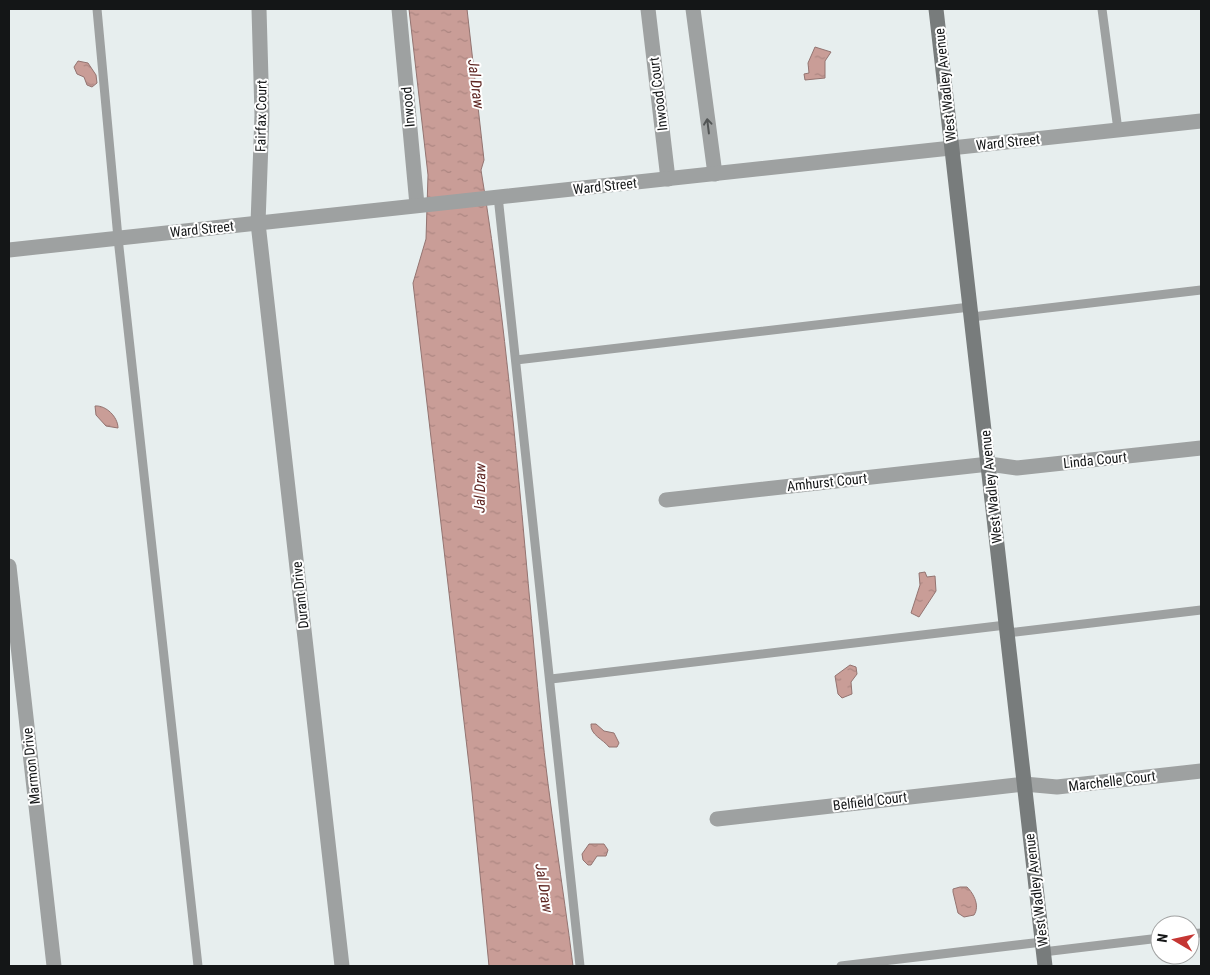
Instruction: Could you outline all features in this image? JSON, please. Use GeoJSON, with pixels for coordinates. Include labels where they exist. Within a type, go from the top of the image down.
{"type":"FeatureCollection","features":[{"type":"Feature","properties":{"kind":"main road","name":"West Wadley Avenue"},"geometry":{"type":"LineString","coordinates":[[936,9],[1043,954]]}},
{"type":"Feature","properties":{"kind":"street","name":"Fairfax Court"},"geometry":{"type":"LineString","coordinates":[[258,223],[262,115],[259,9]]}},
{"type":"Feature","properties":{"kind":"street","name":"Inwood"},"geometry":{"type":"LineString","coordinates":[[399,9],[417,205]]}},
{"type":"Feature","properties":{"kind":"street","name":"Inwood Court"},"geometry":{"type":"LineString","coordinates":[[648,9],[668,179]]}},
{"type":"Feature","properties":{"kind":"street"},"geometry":{"type":"LineString","coordinates":[[693,9],[715,174]]}},
{"type":"Feature","properties":{"kind":"street","name":"Ward Street"},"geometry":{"type":"LineString","coordinates":[[9,250],[1201,121]]}},
{"type":"Feature","properties":{"kind":"street","name":"Durant Drive"},"geometry":{"type":"LineString","coordinates":[[258,223],[342,966]]}},
{"type":"Feature","properties":{"kind":"street","name":"Linda Court"},"geometry":{"type":"LineString","coordinates":[[989,464],[1017,468],[1201,448]]}},
{"type":"Feature","properties":{"kind":"street","name":"Amhurst Court"},"geometry":{"type":"LineString","coordinates":[[666,500],[989,464]]}},
{"type":"Feature","properties":{"kind":"street","name":"Marmon Drive"},"geometry":{"type":"LineString","coordinates":[[9,566],[54,966]]}},
{"type":"Feature","properties":{"kind":"street","name":"Marchelle Court"},"geometry":{"type":"LineString","coordinates":[[1024,784],[1057,787],[1201,770]]}},
{"type":"Feature","properties":{"kind":"street","name":"Belfield Court"},"geometry":{"type":"LineString","coordinates":[[716,819],[1024,784]]}},
{"type":"Feature","properties":{"kind":"lane"},"geometry":{"type":"LineString","coordinates":[[97,9],[118,238],[198,966]]}},
{"type":"Feature","properties":{"kind":"lane"},"geometry":{"type":"LineString","coordinates":[[1102,9],[1118,130]]}},
{"type":"Feature","properties":{"kind":"lane"},"geometry":{"type":"LineString","coordinates":[[493,197],[516,360],[580,966]]}},
{"type":"Feature","properties":{"kind":"lane"},"geometry":{"type":"LineString","coordinates":[[516,360],[1201,290]]}},
{"type":"Feature","properties":{"kind":"lane"},"geometry":{"type":"LineString","coordinates":[[551,679],[1007,629],[1201,610]]}},
{"type":"Feature","properties":{"kind":"lane"},"geometry":{"type":"LineString","coordinates":[[841,966],[1043,954],[1150,939]]}},
{"type":"Feature","properties":{"kind":"water","name":"Jal Draw"},"geometry":{"type":"Polygon","coordinates":[[[409,9],[467,9],[484,160],[481,170],[500,307],[516,445],[544,753],[573,966],[489,966],[471,782],[413,283],[426,239],[428,175],[409,9]]]}},
{"type":"Feature","properties":{"kind":"water"},"geometry":{"type":"Polygon","coordinates":[[[815,47],[831,52],[825,61],[825,78],[805,80],[804,74],[809,73],[808,63],[815,47]]]}},
{"type":"Feature","properties":{"kind":"water"},"geometry":{"type":"Polygon","coordinates":[[[78,61],[88,63],[96,75],[97,83],[92,87],[87,85],[84,77],[77,74],[74,67],[78,61]]]}},
{"type":"Feature","properties":{"kind":"water"},"geometry":{"type":"Polygon","coordinates":[[[95,406],[103,407],[111,412],[118,428],[106,426],[96,415],[95,406]]]}},
{"type":"Feature","properties":{"kind":"water"},"geometry":{"type":"Polygon","coordinates":[[[925,572],[927,577],[935,576],[936,591],[919,617],[911,613],[920,585],[919,573],[925,572]]]}},
{"type":"Feature","properties":{"kind":"water"},"geometry":{"type":"Polygon","coordinates":[[[850,665],[856,667],[857,674],[851,682],[852,694],[842,698],[838,694],[835,676],[850,665]]]}},
{"type":"Feature","properties":{"kind":"water"},"geometry":{"type":"Polygon","coordinates":[[[591,724],[596,724],[604,731],[614,733],[619,743],[617,747],[609,747],[595,734],[591,724]]]}},
{"type":"Feature","properties":{"kind":"water"},"geometry":{"type":"Polygon","coordinates":[[[589,844],[604,844],[608,850],[606,856],[597,856],[591,865],[588,865],[583,860],[582,854],[589,844]]]}},
{"type":"Feature","properties":{"kind":"water"},"geometry":{"type":"Polygon","coordinates":[[[967,887],[974,897],[976,912],[974,915],[964,917],[958,913],[953,889],[967,887]]]}}]}
